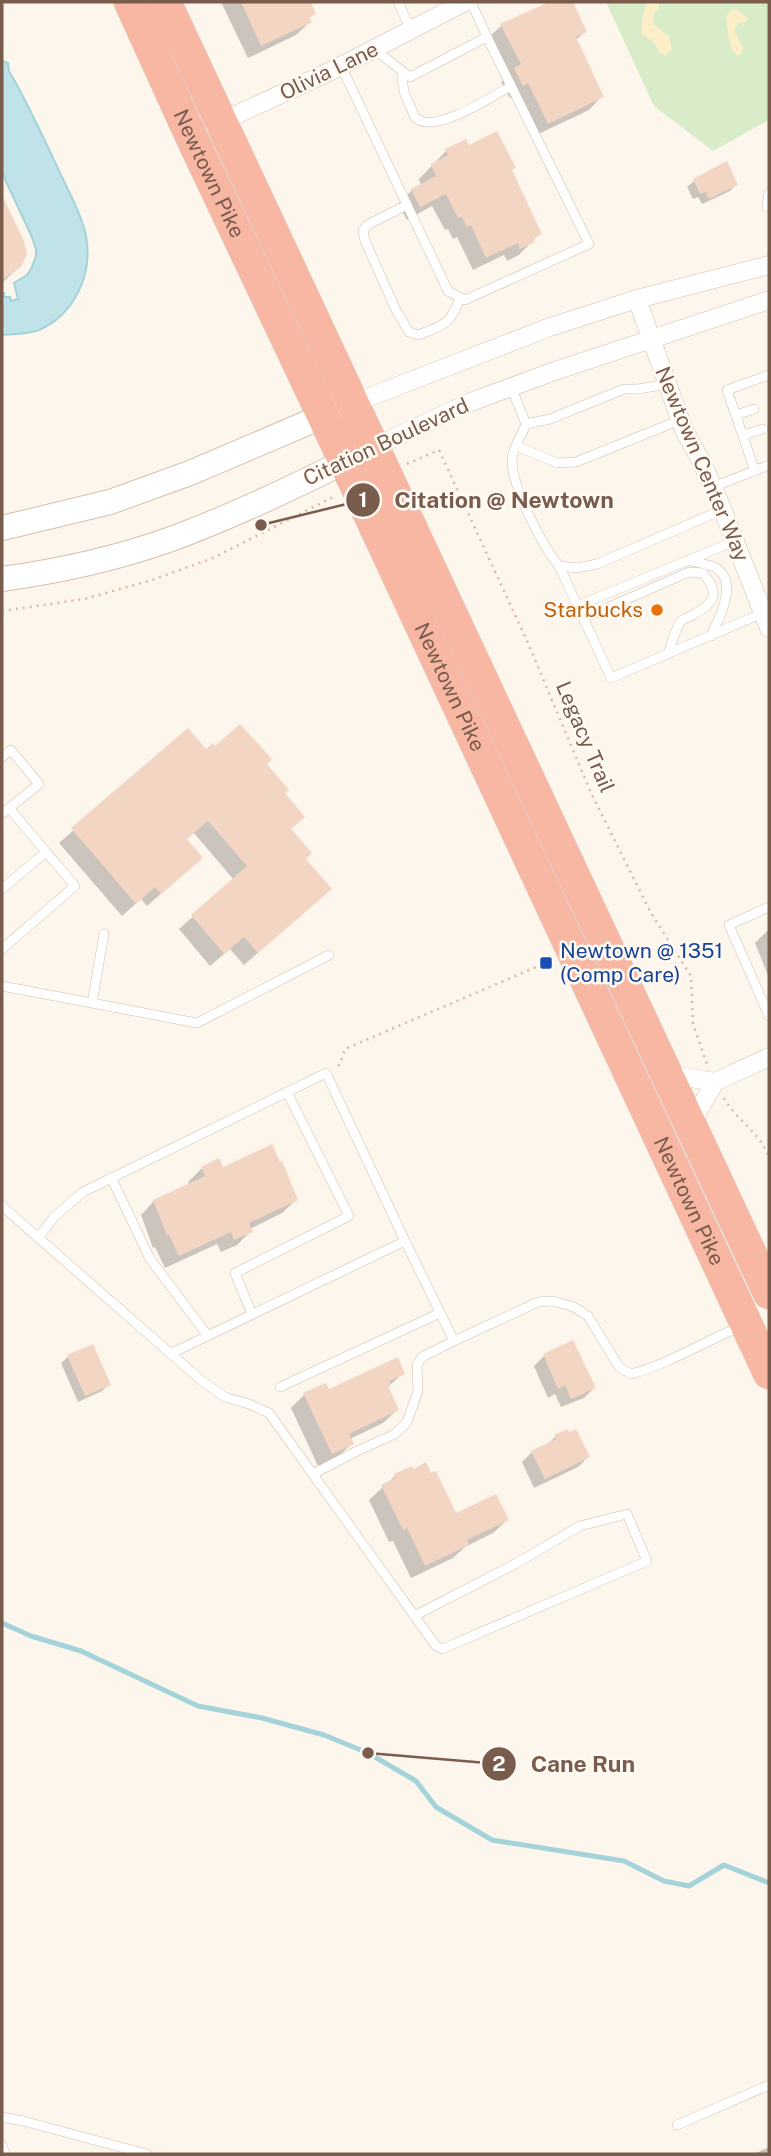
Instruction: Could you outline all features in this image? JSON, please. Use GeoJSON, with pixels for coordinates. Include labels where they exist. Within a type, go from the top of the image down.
{"type":"FeatureCollection","features":[{"type":"Feature","properties":{"kind":"highway","name":"Newtown Pike"},"geometry":{"type":"LineString","coordinates":[[130,2],[323,416],[758,1330],[769,1373]]}},
{"type":"Feature","properties":{"kind":"highway","name":"Newtown Pike"},"geometry":{"type":"LineString","coordinates":[[165,2],[769,1293]]}},
{"type":"Feature","properties":{"kind":"main road","name":"Citation Boulevard"},"geometry":{"type":"LineString","coordinates":[[2,527],[110,502],[190,473],[354,403]]}},
{"type":"Feature","properties":{"kind":"main road","name":"Citation Boulevard"},"geometry":{"type":"LineString","coordinates":[[2,579],[41,574],[102,560],[174,538],[250,506],[374,447]]}},
{"type":"Feature","properties":{"kind":"street","name":"Olivia Lane"},"geometry":{"type":"LineString","coordinates":[[191,136],[341,66],[465,2]]}},
{"type":"Feature","properties":{"kind":"street","name":"Citation Boulevard"},"geometry":{"type":"LineString","coordinates":[[354,403],[550,327],[636,299],[769,265]]}},
{"type":"Feature","properties":{"kind":"street","name":"Newtown Center Way"},"geometry":{"type":"LineString","coordinates":[[636,299],[680,420],[713,487],[766,620]]}},
{"type":"Feature","properties":{"kind":"street","name":"Citation Boulevard"},"geometry":{"type":"LineString","coordinates":[[374,447],[471,402],[511,387],[769,300]]}},
{"type":"Feature","properties":{"kind":"street"},"geometry":{"type":"LineString","coordinates":[[667,1074],[716,1081],[769,1057]]}},
{"type":"Feature","properties":{"kind":"street"},"geometry":{"type":"LineString","coordinates":[[691,1123],[716,1081]]}},
{"type":"Feature","properties":{"kind":"lane"},"geometry":{"type":"LineString","coordinates":[[398,2],[411,30]]}},
{"type":"Feature","properties":{"kind":"lane"},"geometry":{"type":"LineString","coordinates":[[341,66],[448,291],[465,300],[589,244],[471,2]]}},
{"type":"Feature","properties":{"kind":"lane"},"geometry":{"type":"LineString","coordinates":[[374,49],[410,77],[486,37]]}},
{"type":"Feature","properties":{"kind":"lane"},"geometry":{"type":"LineString","coordinates":[[404,72],[402,82],[409,104],[416,118],[427,123],[447,120],[511,86]]}},
{"type":"Feature","properties":{"kind":"lane"},"geometry":{"type":"LineString","coordinates":[[766,207],[769,193]]}},
{"type":"Feature","properties":{"kind":"lane"},"geometry":{"type":"LineString","coordinates":[[407,205],[367,225],[362,231],[396,310],[409,332],[418,335],[442,326],[453,316],[460,298]]}},
{"type":"Feature","properties":{"kind":"lane"},"geometry":{"type":"LineString","coordinates":[[755,471],[727,390],[769,375]]}},
{"type":"Feature","properties":{"kind":"lane"},"geometry":{"type":"LineString","coordinates":[[526,424],[550,419],[624,389],[667,384]]}},
{"type":"Feature","properties":{"kind":"lane"},"geometry":{"type":"LineString","coordinates":[[511,387],[526,424],[512,457],[516,483],[547,552],[559,566],[611,678],[711,636],[766,620]]}},
{"type":"Feature","properties":{"kind":"lane"},"geometry":{"type":"LineString","coordinates":[[736,415],[754,410]]}},
{"type":"Feature","properties":{"kind":"lane"},"geometry":{"type":"LineString","coordinates":[[517,446],[557,463],[576,462],[680,420]]}},
{"type":"Feature","properties":{"kind":"lane"},"geometry":{"type":"LineString","coordinates":[[743,435],[762,429]]}},
{"type":"Feature","properties":{"kind":"lane"},"geometry":{"type":"LineString","coordinates":[[713,487],[769,465]]}},
{"type":"Feature","properties":{"kind":"lane"},"geometry":{"type":"LineString","coordinates":[[559,566],[577,568],[597,564],[722,510]]}},
{"type":"Feature","properties":{"kind":"lane"},"geometry":{"type":"LineString","coordinates":[[578,606],[735,541]]}},
{"type":"Feature","properties":{"kind":"lane"},"geometry":{"type":"LineString","coordinates":[[688,561],[713,566],[722,572],[727,602],[711,636]]}},
{"type":"Feature","properties":{"kind":"lane"},"geometry":{"type":"LineString","coordinates":[[584,618],[689,572],[703,573],[714,590],[712,600],[707,607],[681,621],[668,654]]}},
{"type":"Feature","properties":{"kind":"lane"},"geometry":{"type":"LineString","coordinates":[[2,757],[11,750],[39,783],[5,811],[75,886],[2,948]]}},
{"type":"Feature","properties":{"kind":"lane"},"geometry":{"type":"LineString","coordinates":[[2,889],[46,852]]}},
{"type":"Feature","properties":{"kind":"lane"},"geometry":{"type":"LineString","coordinates":[[769,906],[729,925],[769,1013]]}},
{"type":"Feature","properties":{"kind":"lane"},"geometry":{"type":"LineString","coordinates":[[92,1003],[104,934]]}},
{"type":"Feature","properties":{"kind":"lane"},"geometry":{"type":"LineString","coordinates":[[2,986],[197,1023],[329,954]]}},
{"type":"Feature","properties":{"kind":"lane"},"geometry":{"type":"LineString","coordinates":[[38,1238],[54,1217],[83,1192],[326,1073],[453,1341]]}},
{"type":"Feature","properties":{"kind":"lane"},"geometry":{"type":"LineString","coordinates":[[252,1314],[235,1273],[349,1216],[287,1092]]}},
{"type":"Feature","properties":{"kind":"lane"},"geometry":{"type":"LineString","coordinates":[[111,1177],[150,1259],[208,1336]]}},
{"type":"Feature","properties":{"kind":"lane"},"geometry":{"type":"LineString","coordinates":[[2,1206],[202,1381],[225,1397],[269,1413],[414,1616],[436,1646],[442,1649],[647,1561],[627,1514],[580,1526],[515,1564],[414,1616]]}},
{"type":"Feature","properties":{"kind":"lane"},"geometry":{"type":"LineString","coordinates":[[172,1353],[405,1241]]}},
{"type":"Feature","properties":{"kind":"lane"},"geometry":{"type":"LineString","coordinates":[[313,1474],[395,1434],[407,1422],[418,1391],[417,1364],[422,1357],[538,1302],[553,1301],[574,1307],[588,1316],[619,1367],[631,1374],[670,1359],[709,1339],[758,1330]]}},
{"type":"Feature","properties":{"kind":"lane"},"geometry":{"type":"LineString","coordinates":[[280,1387],[440,1312]]}},
{"type":"Feature","properties":{"kind":"lane"},"geometry":{"type":"LineString","coordinates":[[677,2125],[769,2085]]}},
{"type":"Feature","properties":{"kind":"lane"},"geometry":{"type":"LineString","coordinates":[[2,2117],[147,2154]]}},
{"type":"Feature","properties":{"kind":"lane"},"geometry":{"type":"LineString","coordinates":[[2,2145],[5,2154]]}},
{"type":"Feature","properties":{"kind":"path","name":"Legacy Trail"},"geometry":{"type":"LineString","coordinates":[[407,464],[439,450],[528,643],[591,793],[652,913],[691,976],[693,1024],[716,1081],[729,1108],[766,1148],[769,1158]]}},
{"type":"Feature","properties":{"kind":"path"},"geometry":{"type":"LineString","coordinates":[[2,611],[84,599],[164,576],[213,558],[332,497]]}},
{"type":"Feature","properties":{"kind":"path"},"geometry":{"type":"LineString","coordinates":[[326,1073],[340,1064],[345,1049],[556,958]]}},
{"type":"Feature","properties":{"kind":"green space"},"geometry":{"type":"Polygon","coordinates":[[[606,2],[769,2],[769,120],[713,151],[654,106],[606,2]]]}},
{"type":"Feature","properties":{"kind":"sand"},"geometry":{"type":"Polygon","coordinates":[[[647,2],[659,3],[653,24],[669,36],[672,50],[665,56],[659,52],[654,42],[642,35],[647,2]]]}},
{"type":"Feature","properties":{"kind":"sand"},"geometry":{"type":"Polygon","coordinates":[[[736,9],[748,18],[734,29],[743,48],[738,56],[730,43],[726,17],[730,11],[736,9]]]}},
{"type":"Feature","properties":{"kind":"water"},"geometry":{"type":"Polygon","coordinates":[[[2,61],[8,63],[9,71],[76,206],[86,236],[87,264],[79,291],[63,314],[39,330],[2,335],[2,293],[4,297],[10,297],[11,301],[18,299],[14,283],[31,269],[36,249],[2,173],[2,61]]]}},
{"type":"Feature","properties":{"kind":"building"},"geometry":{"type":"Polygon","coordinates":[[[241,2],[311,2],[316,14],[309,17],[312,22],[261,46],[241,2]]]}},
{"type":"Feature","properties":{"kind":"building"},"geometry":{"type":"Polygon","coordinates":[[[549,2],[573,2],[587,32],[576,37],[604,97],[548,124],[528,83],[523,86],[514,68],[521,64],[500,24],[549,2]]]}},
{"type":"Feature","properties":{"kind":"building"},"geometry":{"type":"Polygon","coordinates":[[[497,131],[516,168],[512,170],[542,234],[533,239],[535,242],[520,249],[518,243],[486,258],[471,225],[467,227],[462,217],[458,218],[446,194],[420,207],[411,189],[436,176],[431,164],[448,155],[445,149],[466,139],[469,145],[497,131]]]}},
{"type":"Feature","properties":{"kind":"building"},"geometry":{"type":"Polygon","coordinates":[[[727,161],[738,185],[709,199],[705,192],[700,194],[693,179],[727,161]]]}},
{"type":"Feature","properties":{"kind":"building"},"geometry":{"type":"Polygon","coordinates":[[[2,195],[24,241],[27,254],[21,267],[2,280],[2,195]]]}},
{"type":"Feature","properties":{"kind":"building"},"geometry":{"type":"Polygon","coordinates":[[[240,724],[272,759],[267,764],[289,790],[285,793],[305,817],[291,829],[312,853],[306,859],[332,889],[258,953],[244,937],[224,954],[191,915],[247,866],[208,821],[187,839],[203,858],[161,894],[155,887],[136,904],[71,828],[188,728],[206,749],[213,743],[215,746],[240,724]]]}},
{"type":"Feature","properties":{"kind":"building"},"geometry":{"type":"Polygon","coordinates":[[[272,1144],[298,1200],[249,1223],[253,1232],[234,1240],[231,1232],[179,1256],[153,1200],[205,1176],[201,1167],[219,1158],[223,1167],[272,1144]]]}},
{"type":"Feature","properties":{"kind":"building"},"geometry":{"type":"Polygon","coordinates":[[[573,1340],[596,1388],[571,1399],[565,1385],[558,1389],[543,1354],[573,1340]]]}},
{"type":"Feature","properties":{"kind":"building"},"geometry":{"type":"Polygon","coordinates":[[[93,1344],[111,1385],[85,1396],[67,1355],[93,1344]]]}},
{"type":"Feature","properties":{"kind":"building"},"geometry":{"type":"Polygon","coordinates":[[[398,1357],[405,1374],[389,1381],[391,1384],[388,1386],[399,1410],[349,1434],[354,1444],[332,1454],[303,1393],[326,1383],[329,1389],[398,1357]]]}},
{"type":"Feature","properties":{"kind":"building"},"geometry":{"type":"Polygon","coordinates":[[[568,1429],[569,1432],[576,1429],[590,1457],[545,1479],[531,1451],[556,1439],[554,1435],[568,1429]]]}},
{"type":"Feature","properties":{"kind":"building"},"geometry":{"type":"Polygon","coordinates":[[[426,1462],[431,1473],[436,1471],[456,1513],[496,1494],[509,1520],[467,1540],[469,1545],[425,1566],[407,1528],[403,1530],[381,1485],[396,1478],[394,1474],[412,1466],[414,1469],[426,1462]]]}},
{"type":"Feature","properties":{"kind":"waterway"},"geometry":{"type":"LineString","coordinates":[[2,1623],[31,1636],[81,1651],[198,1706],[262,1718],[324,1735],[368,1753],[416,1781],[436,1807],[492,1840],[624,1861],[664,1881],[689,1886],[724,1865],[769,1883]]}},
{"type":"Feature","properties":{"kind":"place","name":"Citation @ Newtown"},"geometry":{"type":"Point","coordinates":[261,525]}},
{"type":"Feature","properties":{"kind":"place","name":"Starbucks"},"geometry":{"type":"Point","coordinates":[657,610]}},
{"type":"Feature","properties":{"kind":"place","name":"Newtown @ 1351 (Comp Care)"},"geometry":{"type":"Point","coordinates":[546,963]}},
{"type":"Feature","properties":{"kind":"place","name":"Cane Run"},"geometry":{"type":"Point","coordinates":[368,1753]}}]}
